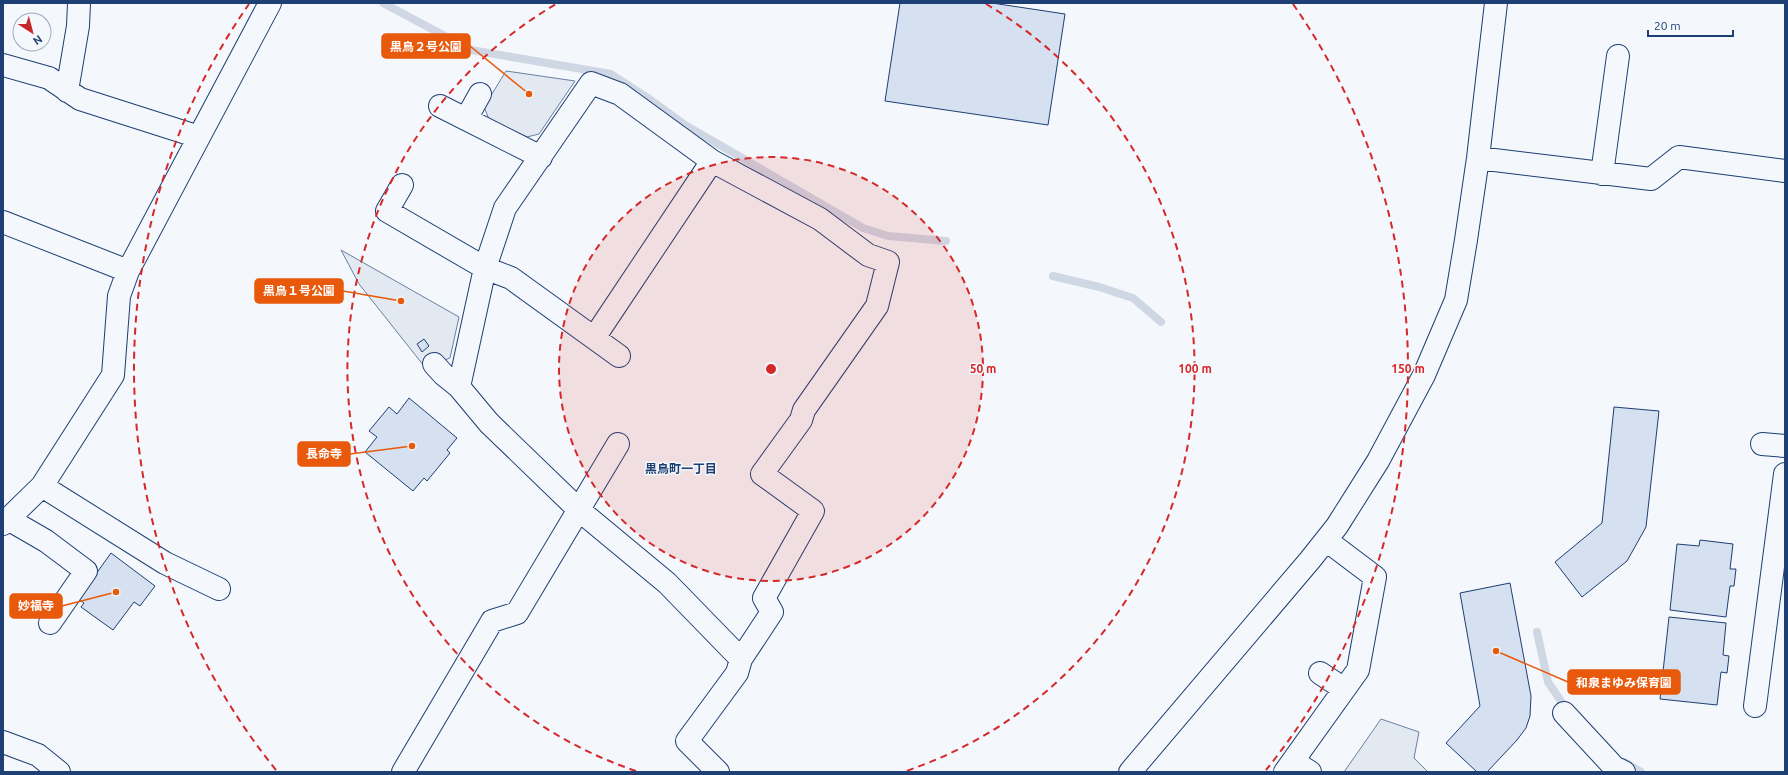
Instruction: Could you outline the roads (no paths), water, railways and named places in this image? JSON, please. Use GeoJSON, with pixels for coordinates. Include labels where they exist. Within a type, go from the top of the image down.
{"type":"FeatureCollection","features":[{"type":"Feature","properties":{"kind":"street"},"geometry":{"type":"LineString","coordinates":[[67,91],[78,26],[79,3]]}},
{"type":"Feature","properties":{"kind":"street"},"geometry":{"type":"LineString","coordinates":[[50,623],[86,571],[46,541],[5,521],[42,486],[113,376],[119,296],[128,271],[270,3]]}},
{"type":"Feature","properties":{"kind":"street"},"geometry":{"type":"LineString","coordinates":[[1130,772],[1337,526],[1378,461],[1424,375],[1456,300],[1478,158],[1496,3]]}},
{"type":"Feature","properties":{"kind":"street"},"geometry":{"type":"LineString","coordinates":[[1602,174],[1618,56]]}},
{"type":"Feature","properties":{"kind":"street"},"geometry":{"type":"LineString","coordinates":[[3,65],[49,78],[80,99],[199,137]]}},
{"type":"Feature","properties":{"kind":"street"},"geometry":{"type":"LineString","coordinates":[[459,387],[485,268],[505,208],[591,83],[620,94],[712,161],[820,219],[868,255],[888,262],[877,306],[804,410],[801,420],[762,474],[813,511],[764,598],[772,612],[741,658],[738,673],[687,741],[718,772]]}},
{"type":"Feature","properties":{"kind":"street"},"geometry":{"type":"LineString","coordinates":[[466,119],[480,94]]}},
{"type":"Feature","properties":{"kind":"street"},"geometry":{"type":"LineString","coordinates":[[440,106],[540,157]]}},
{"type":"Feature","properties":{"kind":"street"},"geometry":{"type":"LineString","coordinates":[[1478,158],[1651,179],[1679,157],[1785,170]]}},
{"type":"Feature","properties":{"kind":"street"},"geometry":{"type":"LineString","coordinates":[[594,338],[712,161]]}},
{"type":"Feature","properties":{"kind":"street"},"geometry":{"type":"LineString","coordinates":[[402,185],[387,210],[485,268],[511,278],[618,356]]}},
{"type":"Feature","properties":{"kind":"street"},"geometry":{"type":"LineString","coordinates":[[3,222],[128,271]]}},
{"type":"Feature","properties":{"kind":"street"},"geometry":{"type":"LineString","coordinates":[[434,364],[444,375],[459,387],[489,423],[579,510],[667,583],[741,658]]}},
{"type":"Feature","properties":{"kind":"street"},"geometry":{"type":"LineString","coordinates":[[403,772],[492,620],[517,613],[618,444]]}},
{"type":"Feature","properties":{"kind":"street"},"geometry":{"type":"LineString","coordinates":[[1762,444],[1785,446]]}},
{"type":"Feature","properties":{"kind":"street"},"geometry":{"type":"LineString","coordinates":[[1755,706],[1785,476]]}},
{"type":"Feature","properties":{"kind":"street"},"geometry":{"type":"LineString","coordinates":[[42,486],[166,563],[219,589]]}},
{"type":"Feature","properties":{"kind":"street"},"geometry":{"type":"LineString","coordinates":[[1296,768],[1344,689],[1358,670],[1375,577],[1326,540]]}},
{"type":"Feature","properties":{"kind":"street"},"geometry":{"type":"LineString","coordinates":[[1320,673],[1344,689]]}},
{"type":"Feature","properties":{"kind":"street"},"geometry":{"type":"LineString","coordinates":[[1564,713],[1614,766],[1624,772]]}},
{"type":"Feature","properties":{"kind":"street"},"geometry":{"type":"LineString","coordinates":[[3,742],[38,755],[59,772]]}},
{"type":"Feature","properties":{"kind":"waterway"},"geometry":{"type":"LineString","coordinates":[[383,3],[471,50],[611,74],[648,98],[685,125],[863,228],[888,236],[946,241]]}},
{"type":"Feature","properties":{"kind":"waterway"},"geometry":{"type":"LineString","coordinates":[[1053,276],[1099,287],[1133,298],[1161,322]]}},
{"type":"Feature","properties":{"kind":"waterway"},"geometry":{"type":"LineString","coordinates":[[1537,632],[1548,682],[1567,710]]}},
{"type":"Feature","properties":{"kind":"waterway"},"geometry":{"type":"LineString","coordinates":[[1624,762],[1641,772]]}},
{"type":"Feature","properties":{"kind":"place","name":"黒鳥２号公園"},"geometry":{"type":"Point","coordinates":[529,94]}},
{"type":"Feature","properties":{"kind":"place","name":"黒鳥１号公園"},"geometry":{"type":"Point","coordinates":[401,301]}},
{"type":"Feature","properties":{"kind":"place","name":"長命寺"},"geometry":{"type":"Point","coordinates":[412,446]}},
{"type":"Feature","properties":{"kind":"place","name":"妙福寺"},"geometry":{"type":"Point","coordinates":[116,592]}},
{"type":"Feature","properties":{"kind":"place","name":"和泉まゆみ保育園"},"geometry":{"type":"Point","coordinates":[1496,651]}},
{"type":"Feature","properties":{"kind":"district","name":"黒鳥町一丁目"},"geometry":{"type":"Point","coordinates":[681,468]}}]}
